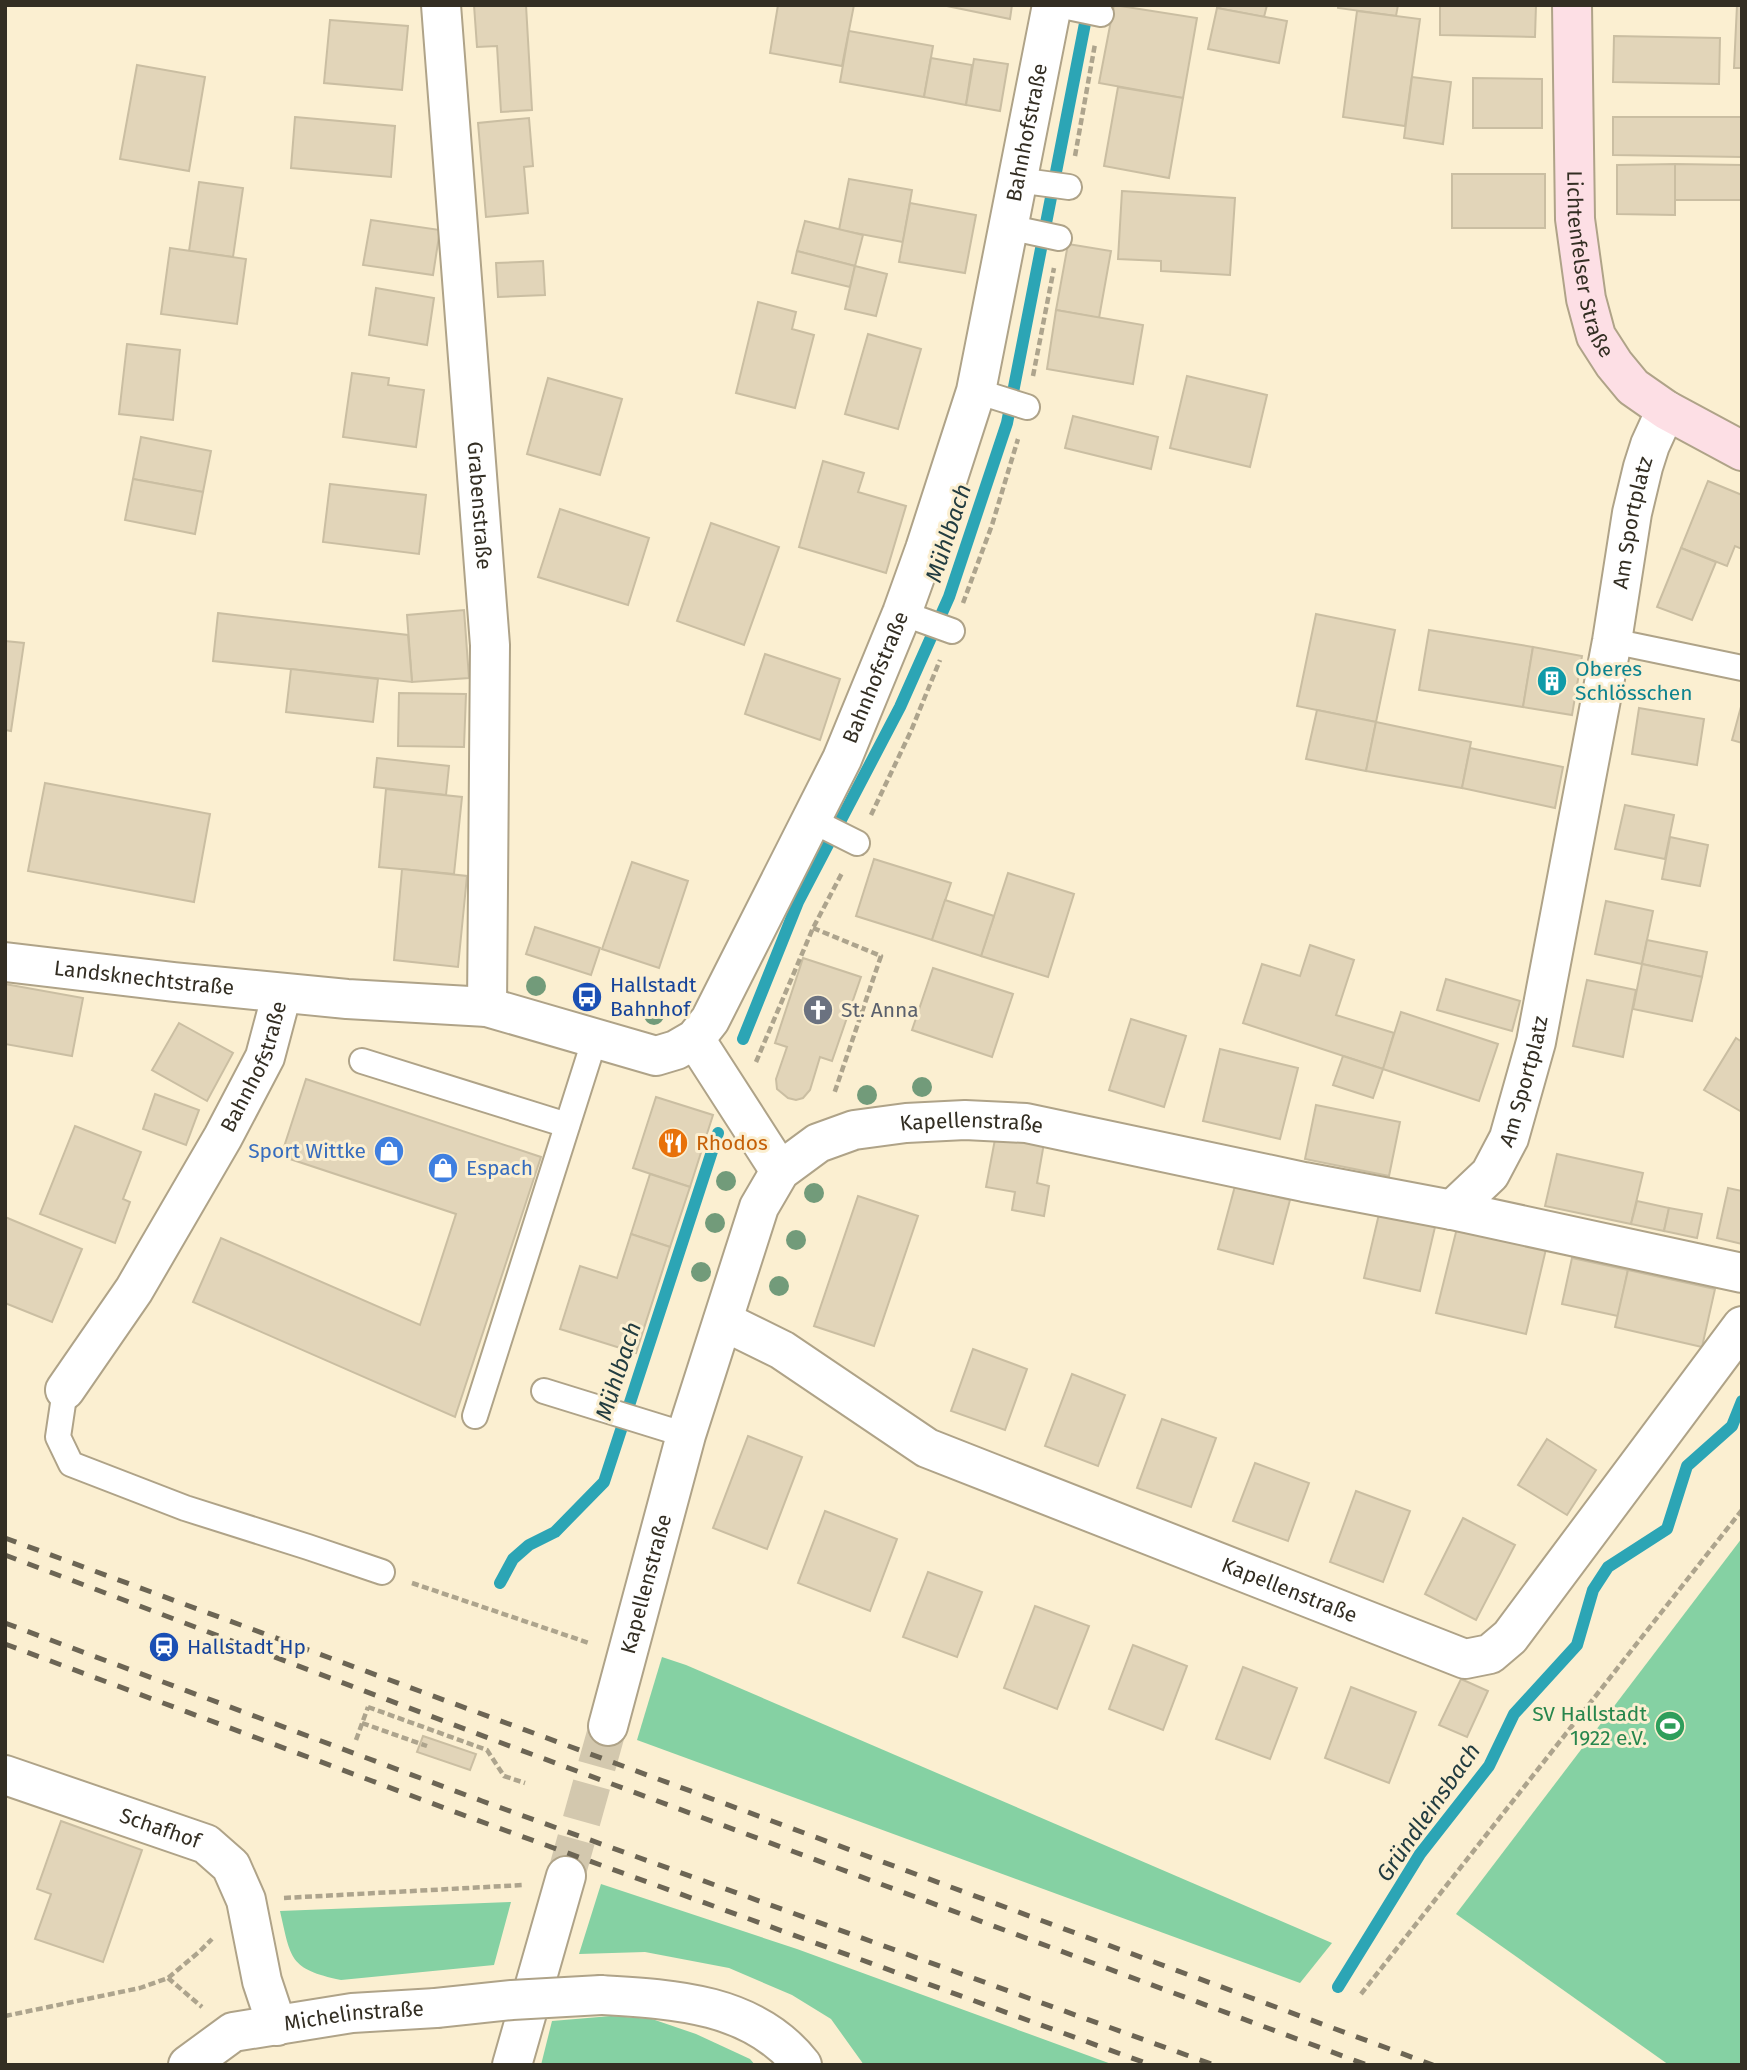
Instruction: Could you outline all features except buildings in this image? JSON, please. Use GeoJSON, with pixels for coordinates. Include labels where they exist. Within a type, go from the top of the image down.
{"type":"FeatureCollection","features":[{"type":"Feature","properties":{"kind":"street","name":"Grabenstraße"},"geometry":{"type":"LineString","coordinates":[[441,5],[489,645],[487,1007]]}},
{"type":"Feature","properties":{"kind":"street","name":"Lichtenfelser Straße"},"geometry":{"type":"LineString","coordinates":[[1572,5],[1575,219],[1586,299],[1596,336],[1633,387],[1667,410],[1742,451]]}},
{"type":"Feature","properties":{"kind":"street","name":"Bahnhofstraße"},"geometry":{"type":"LineString","coordinates":[[65,1390],[134,1290],[223,1137],[265,1057],[282,993],[487,1007],[656,1056],[676,1050],[695,1039],[710,1020],[836,832],[842,759],[931,623],[925,549],[1006,400],[1076,9]]}},
{"type":"Feature","properties":{"kind":"street","name":"Am Sportplatz"},"geometry":{"type":"LineString","coordinates":[[1452,1210],[1490,1174],[1509,1138],[1536,1042],[1612,641],[1634,501],[1647,454],[1667,410]]}},
{"type":"Feature","properties":{"kind":"street","name":"Landsknechtstraße"},"geometry":{"type":"LineString","coordinates":[[5,962],[282,993]]}},
{"type":"Feature","properties":{"kind":"street"},"geometry":{"type":"LineString","coordinates":[[695,1039],[780,1171]]}},
{"type":"Feature","properties":{"kind":"street","name":"Kapellenstraße"},"geometry":{"type":"LineString","coordinates":[[608,1726],[668,1429],[723,1321],[760,1207],[780,1171],[818,1143],[854,1130],[905,1123],[965,1121],[1026,1124],[1452,1210]]}},
{"type":"Feature","properties":{"kind":"street"},"geometry":{"type":"LineString","coordinates":[[1452,1210],[1742,1273]]}},
{"type":"Feature","properties":{"kind":"street","name":"Kapellenstraße"},"geometry":{"type":"LineString","coordinates":[[723,1321],[782,1350],[927,1448],[1465,1659],[1490,1654],[1510,1637],[1742,1326]]}},
{"type":"Feature","properties":{"kind":"street","name":"Schafhof"},"geometry":{"type":"LineString","coordinates":[[5,1774],[206,1844],[231,1866],[246,1900],[262,1981],[277,2026]]}},
{"type":"Feature","properties":{"kind":"street"},"geometry":{"type":"LineString","coordinates":[[512,2065],[548,1880]]}},
{"type":"Feature","properties":{"kind":"street","name":"Michelinstraße"},"geometry":{"type":"LineString","coordinates":[[188,2065],[233,2032],[352,2013],[601,1995],[667,1999],[726,2012],[766,2031],[802,2065]]}},
{"type":"Feature","properties":{"kind":"lane"},"geometry":{"type":"LineString","coordinates":[[1612,641],[1742,668]]}},
{"type":"Feature","properties":{"kind":"lane"},"geometry":{"type":"LineString","coordinates":[[475,1416],[594,1038]]}},
{"type":"Feature","properties":{"kind":"lane"},"geometry":{"type":"LineString","coordinates":[[362,1061],[567,1125]]}},
{"type":"Feature","properties":{"kind":"lane"},"geometry":{"type":"LineString","coordinates":[[65,1390],[58,1437],[71,1464],[185,1508],[382,1572]]}},
{"type":"Feature","properties":{"kind":"lane"},"geometry":{"type":"LineString","coordinates":[[544,1391],[668,1429]]}},
{"type":"Feature","properties":{"kind":"path"},"geometry":{"type":"LineString","coordinates":[[813,928],[881,956],[818,1143]]}},
{"type":"Feature","properties":{"kind":"path"},"geometry":{"type":"LineString","coordinates":[[1361,1994],[1742,1510]]}},
{"type":"Feature","properties":{"kind":"path"},"geometry":{"type":"LineString","coordinates":[[430,1588],[597,1646]]}},
{"type":"Feature","properties":{"kind":"path"},"geometry":{"type":"LineString","coordinates":[[356,1740],[368,1707],[487,1750],[504,1776],[525,1783]]}},
{"type":"Feature","properties":{"kind":"path"},"geometry":{"type":"LineString","coordinates":[[362,1723],[427,1746]]}},
{"type":"Feature","properties":{"kind":"path"},"geometry":{"type":"LineString","coordinates":[[409,1890],[548,1880]]}},
{"type":"Feature","properties":{"kind":"path"},"geometry":{"type":"LineString","coordinates":[[5,2016],[140,1988],[168,1979]]}},
{"type":"Feature","properties":{"kind":"green space","name":"SV Hallstadt 1922 e.V."},"geometry":{"type":"Polygon","coordinates":[[[1742,1538],[1742,2065],[1669,2065],[1456,1914],[1742,1538]]]}},
{"type":"Feature","properties":{"kind":"green space"},"geometry":{"type":"Polygon","coordinates":[[[662,1657],[1332,1943],[1300,1983],[637,1740],[662,1657]]]}},
{"type":"Feature","properties":{"kind":"green space"},"geometry":{"type":"Polygon","coordinates":[[[601,1884],[797,1949],[1114,2065],[864,2065],[831,2019],[792,1995],[729,1968],[645,1952],[579,1954],[601,1884]]]}},
{"type":"Feature","properties":{"kind":"green space"},"geometry":{"type":"Polygon","coordinates":[[[511,1902],[494,1965],[341,1980],[311,1971],[295,1959],[290,1951],[280,1911],[511,1902]]]}},
{"type":"Feature","properties":{"kind":"green space"},"geometry":{"type":"Polygon","coordinates":[[[611,2016],[652,2019],[696,2034],[750,2059],[755,2065],[541,2065],[552,2021],[611,2016]]]}},
{"type":"Feature","properties":{"kind":"waterway","name":"Mühlbach"},"geometry":{"type":"LineString","coordinates":[[743,1039],[798,902],[900,707],[949,597],[1007,423],[1088,8]]}},
{"type":"Feature","properties":{"kind":"waterway","name":"Mühlbach"},"geometry":{"type":"LineString","coordinates":[[500,1583],[513,1559],[529,1545],[555,1532],[604,1482],[718,1133]]}},
{"type":"Feature","properties":{"kind":"waterway","name":"Gründleinsbach"},"geometry":{"type":"LineString","coordinates":[[1338,1987],[1420,1854],[1489,1766],[1514,1714],[1577,1645],[1593,1590],[1608,1567],[1667,1529],[1687,1466],[1732,1426],[1742,1401]]}},
{"type":"Feature","properties":{"kind":"tunnel"},"geometry":{"type":"LineString","coordinates":[[566,1876],[608,1726]]}},
{"type":"Feature","properties":{"kind":"railway"},"geometry":{"type":"LineString","coordinates":[[5,1538],[1433,2065]]}},
{"type":"Feature","properties":{"kind":"railway"},"geometry":{"type":"LineString","coordinates":[[5,1555],[1367,2065]]}},
{"type":"Feature","properties":{"kind":"railway"},"geometry":{"type":"LineString","coordinates":[[5,1623],[482,1801],[1214,2065]]}},
{"type":"Feature","properties":{"kind":"railway"},"geometry":{"type":"LineString","coordinates":[[5,1644],[474,1819],[1151,2065]]}},
{"type":"Feature","properties":{"kind":"place","name":"Oberes Schlösschen"},"geometry":{"type":"Point","coordinates":[1552,681]}},
{"type":"Feature","properties":{"kind":"place","name":"Hallstadt Bahnhof"},"geometry":{"type":"Point","coordinates":[587,997]}},
{"type":"Feature","properties":{"kind":"place","name":"St. Anna"},"geometry":{"type":"Point","coordinates":[818,1010]}},
{"type":"Feature","properties":{"kind":"place","name":"Rhodos"},"geometry":{"type":"Point","coordinates":[673,1143]}},
{"type":"Feature","properties":{"kind":"place","name":"Sport Wittke"},"geometry":{"type":"Point","coordinates":[389,1151]}},
{"type":"Feature","properties":{"kind":"place","name":"Espach"},"geometry":{"type":"Point","coordinates":[443,1168]}},
{"type":"Feature","properties":{"kind":"place","name":"Hallstadt Hp"},"geometry":{"type":"Point","coordinates":[164,1647]}},
{"type":"Feature","properties":{"kind":"place","name":"SV Hallstadt 1922 e.V."},"geometry":{"type":"Point","coordinates":[1670,1726]}}]}
